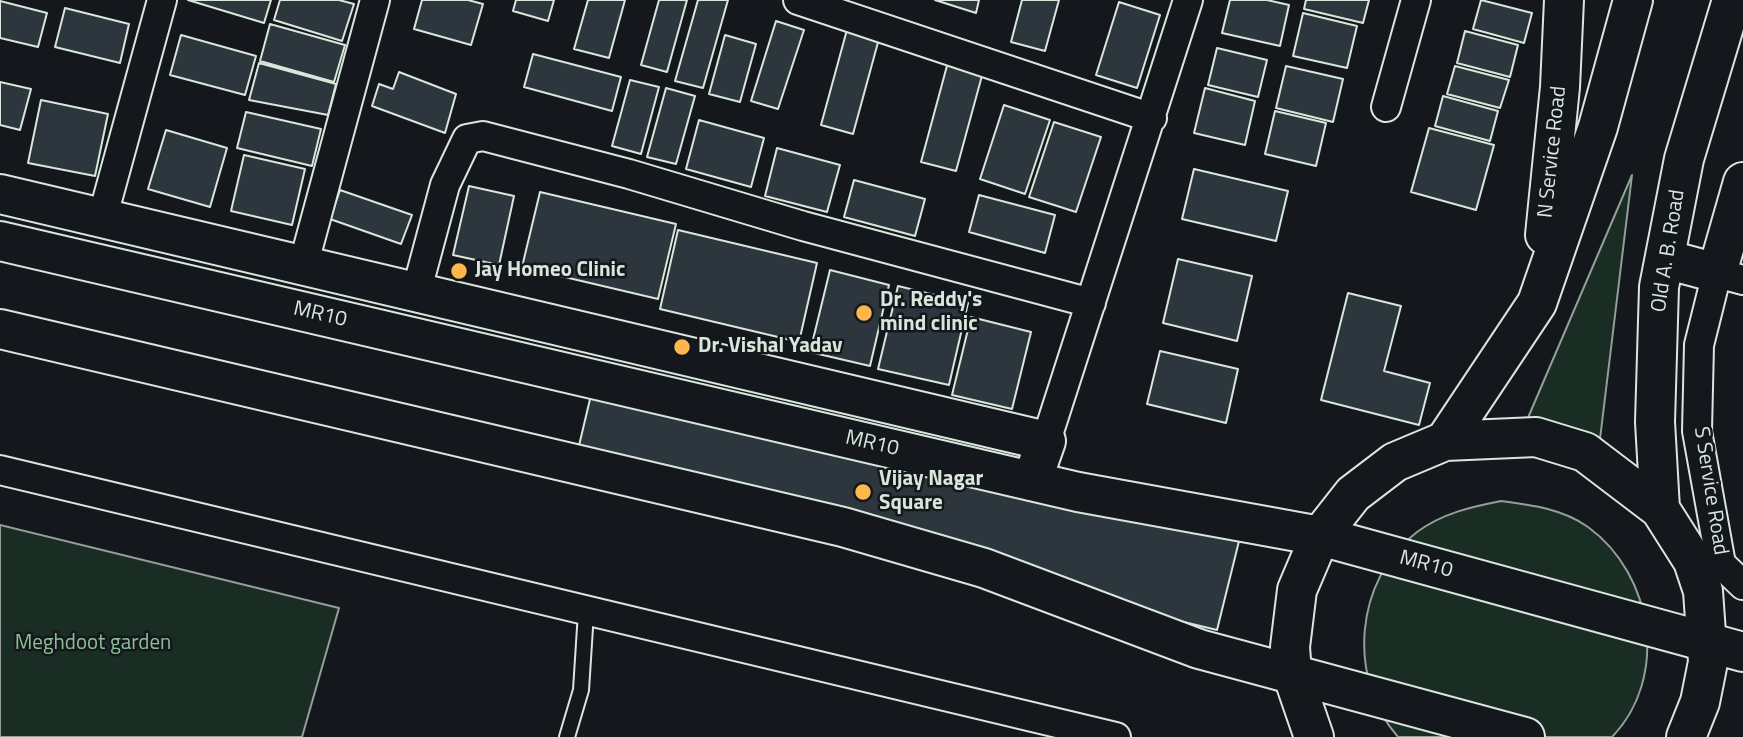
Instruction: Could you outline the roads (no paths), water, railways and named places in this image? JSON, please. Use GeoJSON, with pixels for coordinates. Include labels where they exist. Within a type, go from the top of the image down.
{"type":"FeatureCollection","features":[{"type":"Feature","properties":{"kind":"main road","name":"N Service Road"},"geometry":{"type":"LineString","coordinates":[[1537,303],[1560,87],[1564,0]]}},
{"type":"Feature","properties":{"kind":"main road"},"geometry":{"type":"LineString","coordinates":[[1445,441],[1537,303],[1598,127],[1633,0]]}},
{"type":"Feature","properties":{"kind":"main road","name":"Old A. B. Road"},"geometry":{"type":"LineString","coordinates":[[1660,509],[1655,422],[1659,287],[1684,159],[1732,0]]}},
{"type":"Feature","properties":{"kind":"main road","name":"S Service Road"},"geometry":{"type":"LineString","coordinates":[[1730,276],[1743,182]]}},
{"type":"Feature","properties":{"kind":"main road"},"geometry":{"type":"LineString","coordinates":[[0,194],[1046,441],[1032,481]]}},
{"type":"Feature","properties":{"kind":"main road","name":"MR10"},"geometry":{"type":"LineString","coordinates":[[0,241],[1032,481],[1320,536],[1726,648]]}},
{"type":"Feature","properties":{"kind":"main road"},"geometry":{"type":"LineString","coordinates":[[1665,259],[1730,276]]}},
{"type":"Feature","properties":{"kind":"main road"},"geometry":{"type":"LineString","coordinates":[[0,329],[843,527],[985,568],[1199,649],[1525,737]]}},
{"type":"Feature","properties":{"kind":"main road"},"geometry":{"type":"LineString","coordinates":[[1314,737],[1292,673],[1290,647],[1297,590],[1320,536],[1353,494],[1395,462],[1445,441],[1536,437],[1585,452],[1660,509],[1679,534],[1693,561],[1726,648],[1708,662],[1700,702],[1686,737]]}},
{"type":"Feature","properties":{"kind":"street"},"geometry":{"type":"LineString","coordinates":[[102,219],[162,0]]}},
{"type":"Feature","properties":{"kind":"street"},"geometry":{"type":"LineString","coordinates":[[303,266],[375,0]]}},
{"type":"Feature","properties":{"kind":"street"},"geometry":{"type":"LineString","coordinates":[[798,0],[1152,118]]}},
{"type":"Feature","properties":{"kind":"street"},"geometry":{"type":"LineString","coordinates":[[1046,441],[1188,0]]}},
{"type":"Feature","properties":{"kind":"street"},"geometry":{"type":"LineString","coordinates":[[1386,107],[1416,0]]}},
{"type":"Feature","properties":{"kind":"street"},"geometry":{"type":"LineString","coordinates":[[416,293],[445,185],[467,139],[483,136],[605,167],[803,226],[1091,303]]}},
{"type":"Feature","properties":{"kind":"street","name":"S Service Road"},"geometry":{"type":"LineString","coordinates":[[1730,276],[1699,345],[1697,431],[1721,564],[1743,586]]}},
{"type":"Feature","properties":{"kind":"street"},"geometry":{"type":"LineString","coordinates":[[0,470],[1116,737]]}},
{"type":"Feature","properties":{"kind":"lane"},"geometry":{"type":"LineString","coordinates":[[567,737],[581,690],[586,612]]}},
{"type":"Feature","properties":{"kind":"place","name":"Jay Homeo Clinic"},"geometry":{"type":"Point","coordinates":[459,271]}},
{"type":"Feature","properties":{"kind":"place","name":"Dr. Reddy's mind clinic"},"geometry":{"type":"Point","coordinates":[864,313]}},
{"type":"Feature","properties":{"kind":"place","name":"Dr. Vishal Yadav"},"geometry":{"type":"Point","coordinates":[682,347]}},
{"type":"Feature","properties":{"kind":"place","name":"Vijay Nagar Square"},"geometry":{"type":"Point","coordinates":[863,492]}},
{"type":"Feature","properties":{"kind":"park label","name":"Meghdoot garden"},"geometry":{"type":"Point","coordinates":[93,644]}}]}
